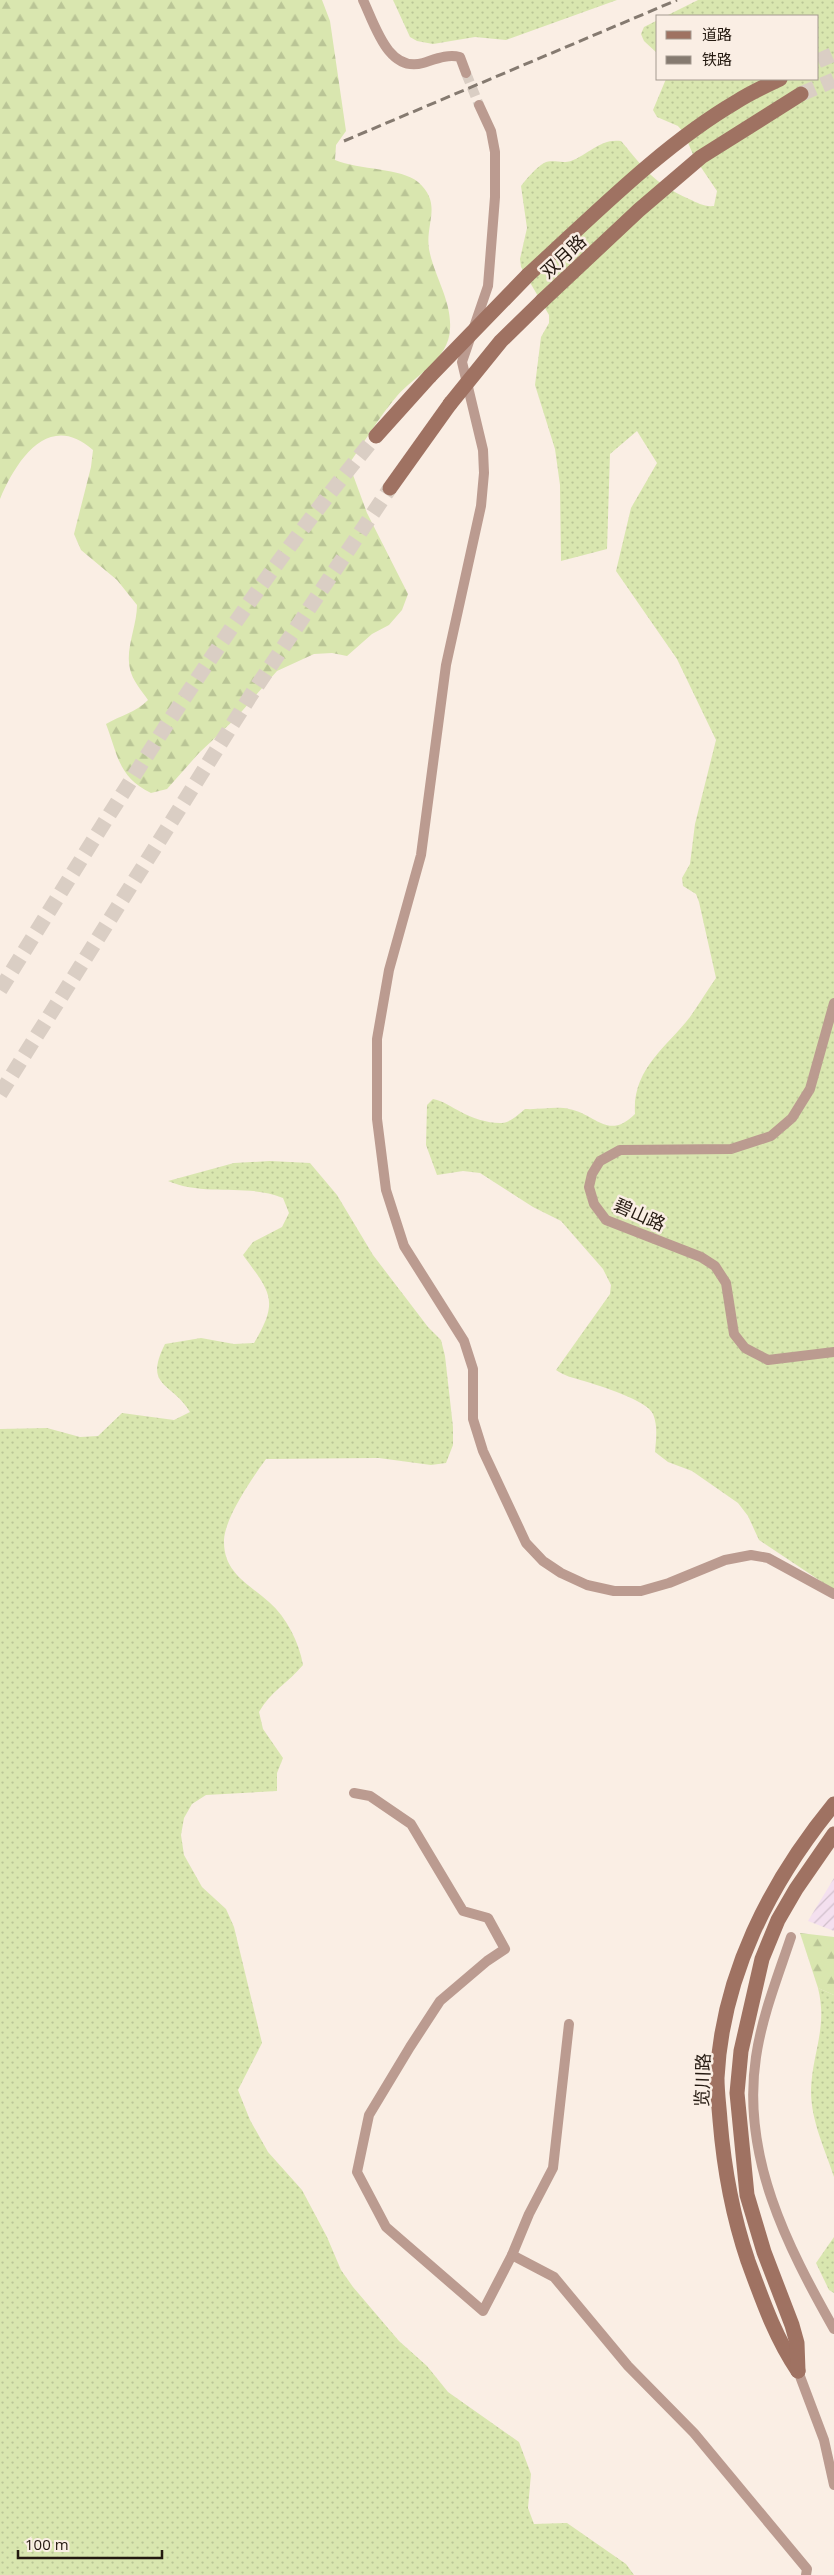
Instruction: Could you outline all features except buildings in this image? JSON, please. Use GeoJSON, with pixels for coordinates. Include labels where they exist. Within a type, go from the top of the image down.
{"type":"FeatureCollection","features":[{"type":"Feature","properties":{"kind":"street"},"geometry":{"type":"LineString","coordinates":[[363,0],[382,41],[395,59],[402,64],[415,65],[450,54],[460,57],[466,73]]}},
{"type":"Feature","properties":{"kind":"street","name":"双月路"},"geometry":{"type":"LineString","coordinates":[[376,436],[430,376],[528,275],[620,191],[684,138],[735,102],[778,80]]}},
{"type":"Feature","properties":{"kind":"street","name":"双月路"},"geometry":{"type":"LineString","coordinates":[[390,488],[450,404],[501,342],[542,301],[639,210],[701,157],[801,94]]}},
{"type":"Feature","properties":{"kind":"street"},"geometry":{"type":"LineString","coordinates":[[479,105],[491,131],[496,152],[495,197],[488,286],[462,362],[483,450],[484,473],[481,506],[446,665],[421,855],[389,970],[377,1039],[377,1119],[386,1190],[404,1246],[464,1341],[473,1369],[472,1419],[483,1451],[526,1543],[543,1561],[561,1574],[587,1585],[614,1592],[641,1591],[669,1583],[725,1560],[751,1554],[768,1558],[834,1594]]}},
{"type":"Feature","properties":{"kind":"street","name":"碧山路"},"geometry":{"type":"LineString","coordinates":[[834,1003],[810,1089],[792,1118],[771,1136],[731,1149],[620,1150],[600,1160],[592,1174],[589,1187],[594,1204],[606,1220],[701,1257],[715,1266],[726,1284],[734,1334],[745,1348],[768,1360],[834,1352]]}},
{"type":"Feature","properties":{"kind":"street"},"geometry":{"type":"LineString","coordinates":[[354,1792],[370,1796],[411,1824],[463,1911],[488,1918],[505,1949],[487,1961],[440,2001],[368,2115],[357,2172],[386,2228],[483,2310],[512,2255],[529,2214],[553,2168],[569,2024]]}},
{"type":"Feature","properties":{"kind":"street","name":"览川路"},"geometry":{"type":"LineString","coordinates":[[834,1804],[815,1828],[767,1900],[759,1917],[746,1948],[726,2016],[717,2079],[723,2156],[734,2221],[780,2344],[798,2371],[824,2440],[834,2485]]}},
{"type":"Feature","properties":{"kind":"street","name":"览川路"},"geometry":{"type":"LineString","coordinates":[[798,2371],[798,2343],[764,2252],[747,2195],[737,2093],[741,2051],[749,2005],[762,1959],[776,1925],[796,1889],[834,1834]]}},
{"type":"Feature","properties":{"kind":"street"},"geometry":{"type":"LineString","coordinates":[[759,1917],[776,1925]]}},
{"type":"Feature","properties":{"kind":"street"},"geometry":{"type":"LineString","coordinates":[[791,1937],[767,2013],[756,2056],[754,2077],[756,2135],[766,2183],[790,2247],[802,2274],[834,2328]]}},
{"type":"Feature","properties":{"kind":"street"},"geometry":{"type":"LineString","coordinates":[[512,2255],[554,2277],[628,2366],[694,2433],[807,2569],[806,2575]]}},
{"type":"Feature","properties":{"kind":"shaded area"},"geometry":{"type":"Polygon","coordinates":[[[834,1878],[834,1931],[808,1921],[834,1878]]]}},
{"type":"Feature","properties":{"kind":"green space"},"geometry":{"type":"Polygon","coordinates":[[[0,0],[322,0],[330,21],[346,131],[336,145],[335,160],[411,177],[418,182],[430,198],[429,249],[448,308],[450,329],[448,340],[444,350],[437,359],[390,404],[349,464],[367,513],[408,594],[402,610],[389,625],[372,634],[347,656],[332,653],[314,654],[277,671],[236,718],[199,753],[167,789],[151,793],[140,787],[125,772],[106,724],[133,711],[148,700],[133,677],[129,661],[137,605],[117,580],[81,550],[74,534],[91,467],[93,450],[77,439],[62,436],[49,438],[36,445],[25,456],[0,499],[0,0]]]}},
{"type":"Feature","properties":{"kind":"green space"},"geometry":{"type":"Polygon","coordinates":[[[393,0],[617,0],[506,40],[475,37],[433,44],[417,41],[410,37],[393,0]]]}},
{"type":"Feature","properties":{"kind":"green space"},"geometry":{"type":"Polygon","coordinates":[[[698,0],[834,0],[834,1590],[759,1540],[748,1516],[738,1503],[692,1471],[668,1462],[655,1452],[656,1423],[649,1409],[622,1394],[569,1377],[556,1370],[610,1294],[611,1285],[603,1269],[561,1221],[533,1207],[480,1173],[463,1171],[437,1175],[426,1145],[427,1105],[433,1099],[465,1114],[492,1123],[509,1121],[525,1109],[559,1108],[578,1112],[609,1126],[626,1122],[635,1114],[639,1084],[652,1060],[690,1017],[716,978],[699,902],[696,894],[683,886],[682,878],[690,864],[695,824],[716,740],[677,659],[616,571],[631,508],[657,463],[637,431],[610,454],[607,549],[561,561],[560,485],[555,449],[535,385],[541,337],[549,323],[549,315],[521,267],[520,259],[527,228],[521,186],[544,163],[571,161],[607,142],[621,141],[658,181],[698,203],[714,206],[717,191],[694,157],[684,133],[678,126],[657,117],[653,110],[666,80],[819,80],[819,15],[668,15],[698,0]]]}},
{"type":"Feature","properties":{"kind":"green space"},"geometry":{"type":"Polygon","coordinates":[[[656,21],[656,52],[644,41],[641,34],[644,27],[656,21]]]}},
{"type":"Feature","properties":{"kind":"green space"},"geometry":{"type":"Polygon","coordinates":[[[270,1161],[310,1163],[337,1195],[373,1255],[428,1327],[441,1340],[445,1356],[453,1427],[453,1445],[446,1463],[431,1465],[379,1458],[266,1459],[240,1498],[229,1520],[224,1540],[228,1561],[239,1577],[269,1602],[287,1623],[299,1648],[303,1665],[268,1699],[259,1712],[263,1729],[283,1758],[277,1773],[277,1791],[206,1795],[192,1804],[184,1818],[181,1835],[184,1855],[202,1887],[226,1909],[234,1927],[262,2043],[238,2090],[250,2120],[268,2152],[302,2190],[327,2237],[341,2270],[353,2287],[399,2341],[427,2366],[448,2392],[519,2442],[531,2474],[528,2508],[534,2524],[567,2523],[626,2564],[634,2575],[0,2575],[0,1429],[47,1428],[80,1437],[98,1436],[122,1413],[174,1420],[190,1412],[183,1402],[158,1377],[159,1358],[165,1344],[201,1338],[234,1344],[254,1343],[267,1316],[268,1297],[260,1278],[243,1255],[253,1242],[282,1227],[289,1213],[283,1198],[269,1194],[255,1191],[197,1188],[182,1186],[168,1181],[234,1163],[270,1161]]]}},
{"type":"Feature","properties":{"kind":"green space"},"geometry":{"type":"Polygon","coordinates":[[[800,1933],[834,1937],[834,1995],[818,1988],[800,1933]]]}},
{"type":"Feature","properties":{"kind":"green space"},"geometry":{"type":"Polygon","coordinates":[[[818,1988],[834,1995],[834,2177],[813,2113],[811,2091],[821,2015],[818,1988]]]}},
{"type":"Feature","properties":{"kind":"green space"},"geometry":{"type":"Polygon","coordinates":[[[834,2237],[834,2293],[829,2290],[816,2263],[834,2237]]]}},
{"type":"Feature","properties":{"kind":"tunnel"},"geometry":{"type":"LineString","coordinates":[[819,61],[834,54]]}},
{"type":"Feature","properties":{"kind":"tunnel"},"geometry":{"type":"LineString","coordinates":[[466,73],[479,105]]}},
{"type":"Feature","properties":{"kind":"tunnel"},"geometry":{"type":"LineString","coordinates":[[801,94],[834,80]]}},
{"type":"Feature","properties":{"kind":"tunnel"},"geometry":{"type":"LineString","coordinates":[[0,990],[133,777],[225,637],[324,501],[376,436]]}},
{"type":"Feature","properties":{"kind":"tunnel"},"geometry":{"type":"LineString","coordinates":[[0,1094],[251,695],[390,488]]}},
{"type":"Feature","properties":{"kind":"railway"},"geometry":{"type":"LineString","coordinates":[[344,141],[677,0]]}}]}
